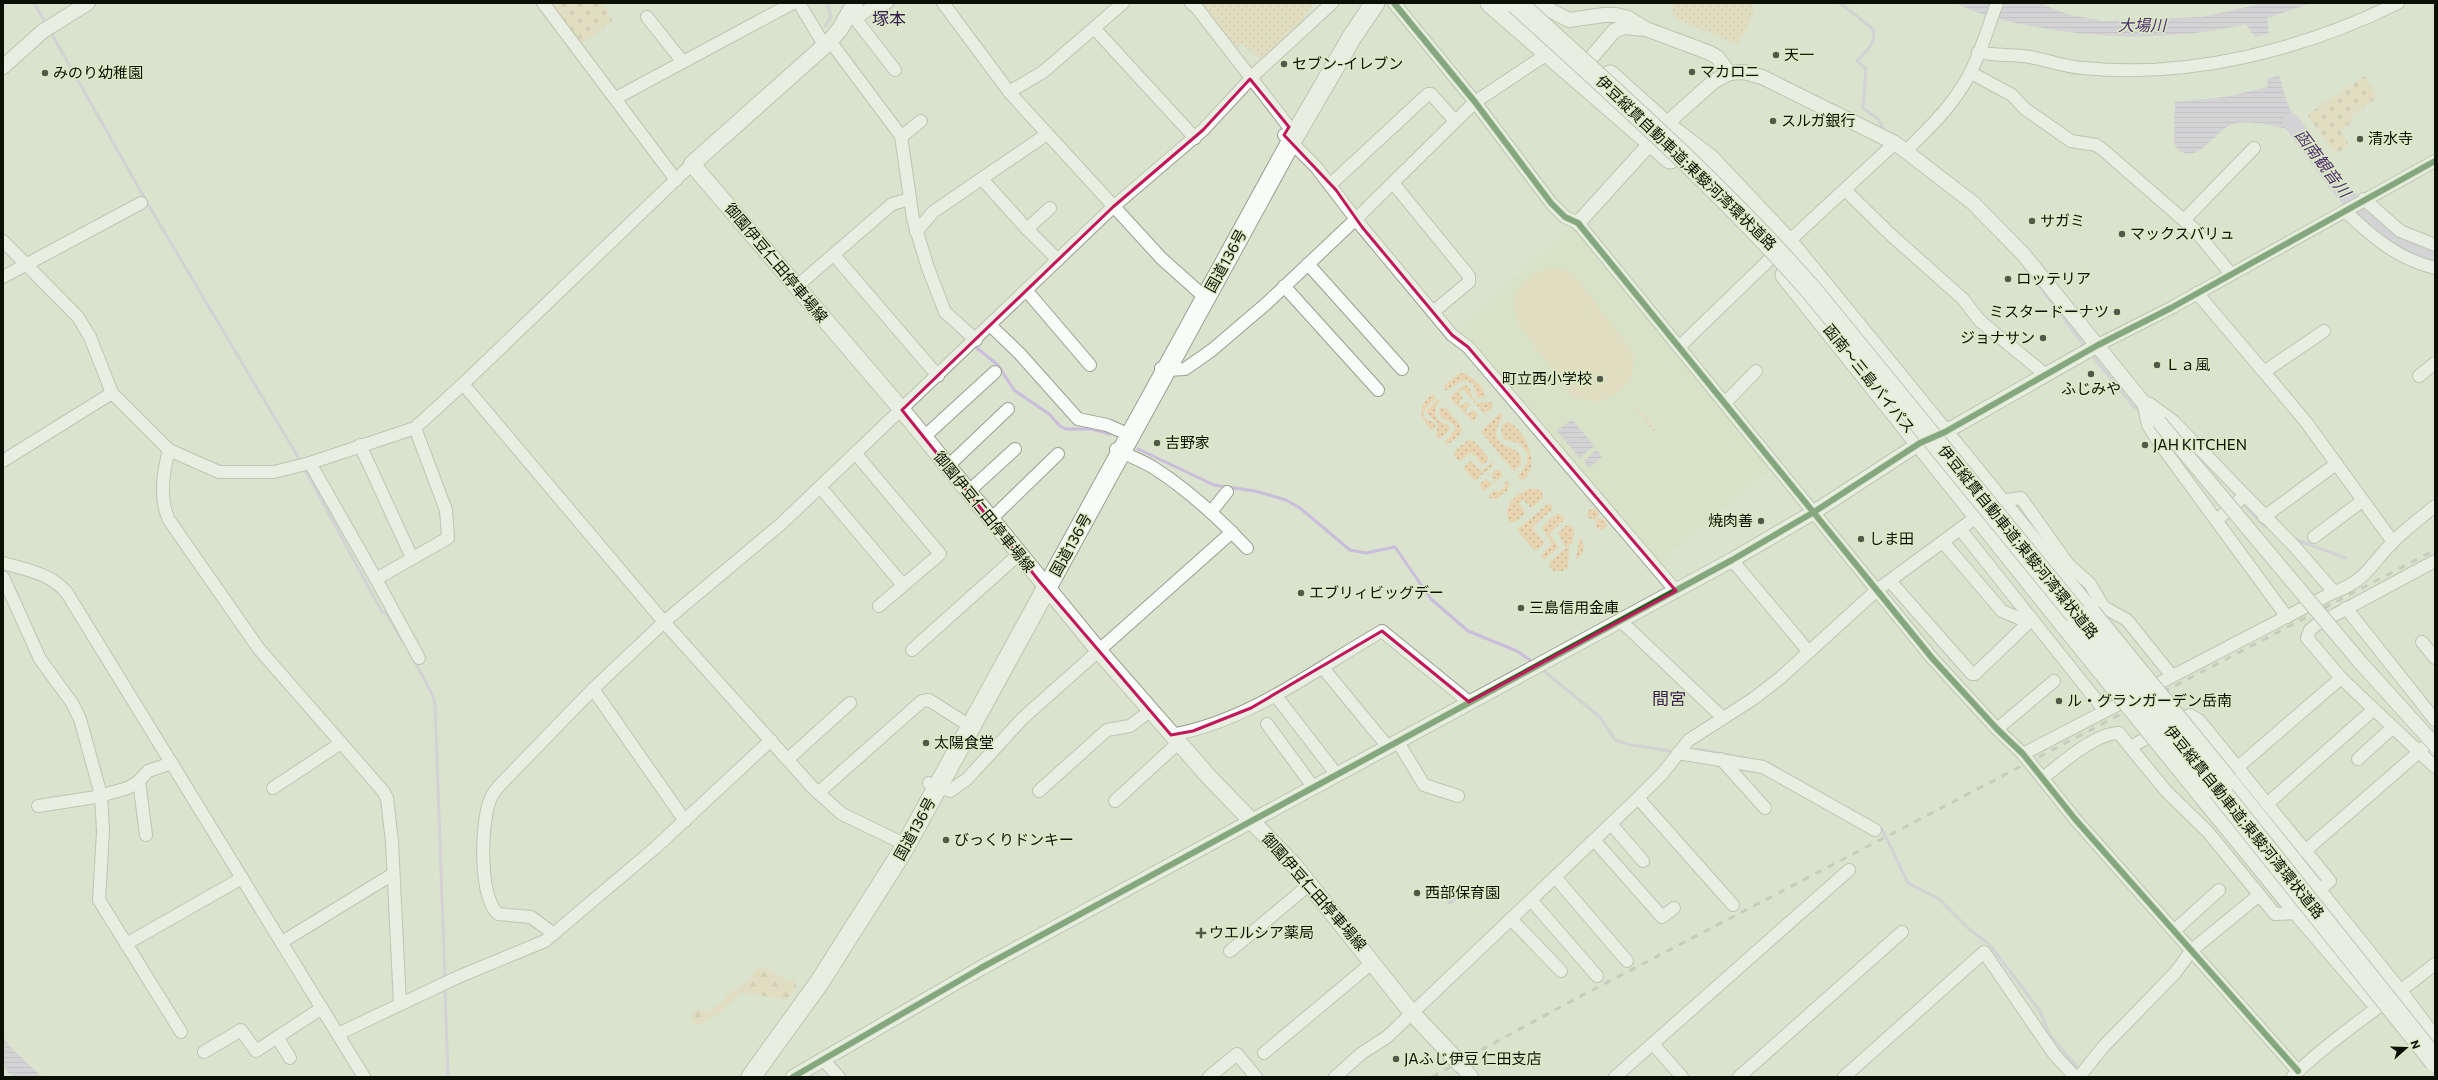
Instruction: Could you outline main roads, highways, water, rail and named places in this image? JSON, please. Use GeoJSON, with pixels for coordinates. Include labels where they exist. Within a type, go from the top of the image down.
{"type":"FeatureCollection","features":[{"type":"Feature","properties":{"kind":"highway","name":"国道136号"},"geometry":{"type":"LineString","coordinates":[[1118,451],[1124,432],[1162,369],[1200,292],[1362,3]]}},
{"type":"Feature","properties":{"kind":"highway","name":"国道136号"},"geometry":{"type":"LineString","coordinates":[[751,1077],[819,982],[872,903],[933,785],[1118,451],[1288,135],[1375,3]]}},
{"type":"Feature","properties":{"kind":"highway","name":"函南～三島バイパス"},"geometry":{"type":"LineString","coordinates":[[1490,3],[1547,54],[1653,143],[1697,183],[1770,259],[1979,515],[2068,630],[2299,913],[2380,1006],[2435,1074]]}},
{"type":"Feature","properties":{"kind":"highway","name":"伊豆縦貫自動車道;東駿河湾環状道路"},"geometry":{"type":"LineString","coordinates":[[1516,3],[1692,164],[1736,208],[1807,285],[2181,743],[2435,1061]]}},
{"type":"Feature","properties":{"kind":"highway","name":"函南～三島バイパス"},"geometry":{"type":"LineString","coordinates":[[1531,3],[1667,126],[1710,159],[1788,242],[1945,432],[2091,613],[2233,774],[2317,892],[2399,994],[2435,1042]]}},
{"type":"Feature","properties":{"kind":"highway","name":"国道136号"},"geometry":{"type":"LineString","coordinates":[[739,1077],[807,983],[933,785],[962,721],[1044,586]]}},
{"type":"Feature","properties":{"kind":"main road","name":"御園伊豆仁田停車場線"},"geometry":{"type":"LineString","coordinates":[[853,11],[827,43],[692,164],[902,410],[1018,555],[1098,651],[1174,739],[1310,884],[1412,1013],[1466,1072]]}},
{"type":"Feature","properties":{"kind":"water","name":"大場川"},"geometry":{"type":"Polygon","coordinates":[[[1956,3],[2039,3],[2070,15],[2104,21],[2202,17],[2264,3],[2312,3],[2267,18],[2269,33],[2255,37],[2246,24],[2218,30],[2163,36],[2108,36],[2081,34],[2007,21],[1956,3]]]}},
{"type":"Feature","properties":{"kind":"water"},"geometry":{"type":"Polygon","coordinates":[[[2279,75],[2289,108],[2297,122],[2308,136],[2303,141],[2294,131],[2288,129],[2242,122],[2228,126],[2200,150],[2193,153],[2185,153],[2177,149],[2174,143],[2175,102],[2225,97],[2268,87],[2267,79],[2279,75]]]}},
{"type":"Feature","properties":{"kind":"water"},"geometry":{"type":"Polygon","coordinates":[[[1572,419],[1594,446],[1580,458],[1557,431],[1572,419]]]}},
{"type":"Feature","properties":{"kind":"water"},"geometry":{"type":"Polygon","coordinates":[[[1597,450],[1602,457],[1589,468],[1584,461],[1597,450]]]}},
{"type":"Feature","properties":{"kind":"water"},"geometry":{"type":"Polygon","coordinates":[[[1457,892],[1461,896],[1450,905],[1446,900],[1457,892]]]}},
{"type":"Feature","properties":{"kind":"water"},"geometry":{"type":"Polygon","coordinates":[[[3,1037],[13,1050],[42,1077],[12,1075],[8,1072],[3,1060],[3,1037]]]}},
{"type":"Feature","properties":{"kind":"waterway"},"geometry":{"type":"LineString","coordinates":[[34,3],[46,24]]}},
{"type":"Feature","properties":{"kind":"waterway"},"geometry":{"type":"LineString","coordinates":[[825,26],[831,17],[827,3]]}},
{"type":"Feature","properties":{"kind":"waterway"},"geometry":{"type":"LineString","coordinates":[[1840,3],[1873,29],[1874,38],[1870,46],[1857,61],[1866,69],[1863,108],[1878,119],[1886,133]]}},
{"type":"Feature","properties":{"kind":"waterway"},"geometry":{"type":"LineString","coordinates":[[50,31],[149,206],[301,462]]}},
{"type":"Feature","properties":{"kind":"waterway","name":"函南観音川"},"geometry":{"type":"LineString","coordinates":[[2291,122],[2337,184],[2369,220],[2388,235],[2410,249],[2435,259]]}},
{"type":"Feature","properties":{"kind":"waterway"},"geometry":{"type":"LineString","coordinates":[[913,239],[917,250]]}},
{"type":"Feature","properties":{"kind":"waterway"},"geometry":{"type":"LineString","coordinates":[[2022,263],[2086,348]]}},
{"type":"Feature","properties":{"kind":"waterway"},"geometry":{"type":"LineString","coordinates":[[957,331],[969,342]]}},
{"type":"Feature","properties":{"kind":"waterway"},"geometry":{"type":"LineString","coordinates":[[973,345],[998,365],[1014,390],[1049,414],[1060,426],[1066,429],[1091,429],[1110,434]]}},
{"type":"Feature","properties":{"kind":"waterway"},"geometry":{"type":"LineString","coordinates":[[2091,354],[2134,407],[2141,410]]}},
{"type":"Feature","properties":{"kind":"waterway"},"geometry":{"type":"LineString","coordinates":[[1138,449],[1214,485],[1255,491],[1286,500],[1300,508],[1350,550],[1366,553],[1395,547],[1431,599],[1468,631],[1517,651],[1534,663]]}},
{"type":"Feature","properties":{"kind":"waterway"},"geometry":{"type":"LineString","coordinates":[[304,468],[382,612],[386,613],[402,640]]}},
{"type":"Feature","properties":{"kind":"waterway"},"geometry":{"type":"LineString","coordinates":[[2228,486],[2238,497]]}},
{"type":"Feature","properties":{"kind":"waterway"},"geometry":{"type":"LineString","coordinates":[[2241,501],[2264,526],[2270,528]]}},
{"type":"Feature","properties":{"kind":"waterway"},"geometry":{"type":"LineString","coordinates":[[2294,539],[2346,558]]}},
{"type":"Feature","properties":{"kind":"waterway"},"geometry":{"type":"LineString","coordinates":[[414,660],[432,694],[435,704],[445,979]]}},
{"type":"Feature","properties":{"kind":"waterway"},"geometry":{"type":"LineString","coordinates":[[1540,668],[1600,717],[1615,740],[1627,744],[1669,751]]}},
{"type":"Feature","properties":{"kind":"waterway"},"geometry":{"type":"LineString","coordinates":[[1698,749],[1768,763],[1872,822]]}},
{"type":"Feature","properties":{"kind":"waterway"},"geometry":{"type":"LineString","coordinates":[[1878,826],[1883,831],[1908,883],[1939,899],[1969,929],[1990,945],[2040,1011],[2049,1034],[2080,1070]]}},
{"type":"Feature","properties":{"kind":"waterway"},"geometry":{"type":"LineString","coordinates":[[445,987],[448,1077]]}},
{"type":"Feature","properties":{"kind":"railway"},"geometry":{"type":"LineString","coordinates":[[1432,1077],[1564,1005],[2435,550]]}},
{"type":"Feature","properties":{"kind":"place","name":"天一"},"geometry":{"type":"Point","coordinates":[1776,55]}},
{"type":"Feature","properties":{"kind":"place","name":"セブン-イレブン"},"geometry":{"type":"Point","coordinates":[1284,64]}},
{"type":"Feature","properties":{"kind":"place","name":"マカロニ"},"geometry":{"type":"Point","coordinates":[1692,72]}},
{"type":"Feature","properties":{"kind":"place","name":"みのり幼稚園"},"geometry":{"type":"Point","coordinates":[45,73]}},
{"type":"Feature","properties":{"kind":"place","name":"スルガ銀行"},"geometry":{"type":"Point","coordinates":[1773,121]}},
{"type":"Feature","properties":{"kind":"place","name":"清水寺"},"geometry":{"type":"Point","coordinates":[2360,139]}},
{"type":"Feature","properties":{"kind":"place","name":"サガミ"},"geometry":{"type":"Point","coordinates":[2032,221]}},
{"type":"Feature","properties":{"kind":"place","name":"マックスバリュ"},"geometry":{"type":"Point","coordinates":[2122,234]}},
{"type":"Feature","properties":{"kind":"place","name":"ロッテリア"},"geometry":{"type":"Point","coordinates":[2008,279]}},
{"type":"Feature","properties":{"kind":"place","name":"ミスタードーナツ"},"geometry":{"type":"Point","coordinates":[2117,312]}},
{"type":"Feature","properties":{"kind":"place","name":"ジョナサン"},"geometry":{"type":"Point","coordinates":[2043,338]}},
{"type":"Feature","properties":{"kind":"place","name":"Ｌａ風"},"geometry":{"type":"Point","coordinates":[2157,365]}},
{"type":"Feature","properties":{"kind":"place","name":"ふじみや"},"geometry":{"type":"Point","coordinates":[2091,374]}},
{"type":"Feature","properties":{"kind":"place","name":"町立西小学校"},"geometry":{"type":"Point","coordinates":[1600,379]}},
{"type":"Feature","properties":{"kind":"place","name":"吉野家"},"geometry":{"type":"Point","coordinates":[1157,443]}},
{"type":"Feature","properties":{"kind":"place","name":"JAH KITCHEN"},"geometry":{"type":"Point","coordinates":[2145,445]}},
{"type":"Feature","properties":{"kind":"place","name":"焼肉善"},"geometry":{"type":"Point","coordinates":[1761,521]}},
{"type":"Feature","properties":{"kind":"place","name":"しま田"},"geometry":{"type":"Point","coordinates":[1861,539]}},
{"type":"Feature","properties":{"kind":"place","name":"エブリィビッグデー"},"geometry":{"type":"Point","coordinates":[1301,593]}},
{"type":"Feature","properties":{"kind":"place","name":"三島信用金庫"},"geometry":{"type":"Point","coordinates":[1521,608]}},
{"type":"Feature","properties":{"kind":"place","name":"ル・グランガーデン岳南"},"geometry":{"type":"Point","coordinates":[2059,701]}},
{"type":"Feature","properties":{"kind":"place","name":"太陽食堂"},"geometry":{"type":"Point","coordinates":[926,743]}},
{"type":"Feature","properties":{"kind":"place","name":"びっくりドンキー"},"geometry":{"type":"Point","coordinates":[946,840]}},
{"type":"Feature","properties":{"kind":"place","name":"西部保育園"},"geometry":{"type":"Point","coordinates":[1417,893]}},
{"type":"Feature","properties":{"kind":"place","name":"ウエルシア薬局"},"geometry":{"type":"Point","coordinates":[1201,933]}},
{"type":"Feature","properties":{"kind":"place","name":"JAふじ伊豆 仁田支店"},"geometry":{"type":"Point","coordinates":[1396,1059]}},
{"type":"Feature","properties":{"kind":"district","name":"塚本"},"geometry":{"type":"Point","coordinates":[889,19]}},
{"type":"Feature","properties":{"kind":"district","name":"間宮"},"geometry":{"type":"Point","coordinates":[1669,699]}}]}
